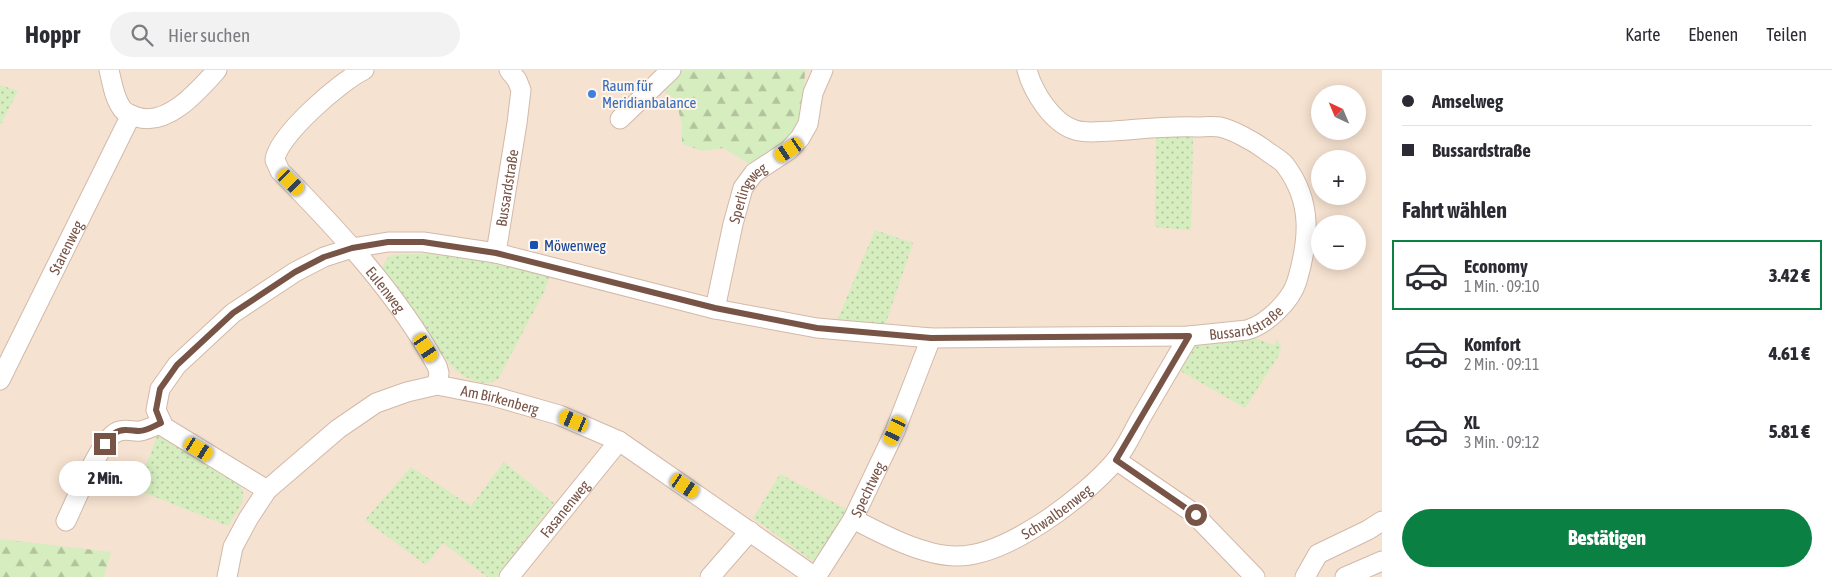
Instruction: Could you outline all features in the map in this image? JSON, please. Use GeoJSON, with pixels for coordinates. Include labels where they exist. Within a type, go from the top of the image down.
{"type":"FeatureCollection","features":[{"type":"Feature","properties":{"kind":"street"},"geometry":{"type":"LineString","coordinates":[[109,70],[122,109],[141,119],[167,114],[188,100],[218,70]]}},
{"type":"Feature","properties":{"kind":"street","name":"Eulenweg"},"geometry":{"type":"LineString","coordinates":[[364,70],[354,74],[309,113],[278,150],[274,160],[280,171],[352,248],[403,312],[434,360],[439,373],[437,385]]}},
{"type":"Feature","properties":{"kind":"street","name":"Bussardstraße"},"geometry":{"type":"LineString","coordinates":[[496,253],[518,123],[520,90],[517,80],[509,70]]}},
{"type":"Feature","properties":{"kind":"street"},"geometry":{"type":"LineString","coordinates":[[620,118],[671,70]]}},
{"type":"Feature","properties":{"kind":"street","name":"Sperlingweg"},"geometry":{"type":"LineString","coordinates":[[715,308],[733,224],[744,188],[754,173],[789,150],[800,138],[808,124],[813,93],[823,70]]}},
{"type":"Feature","properties":{"kind":"street","name":"Bussardstraße"},"geometry":{"type":"LineString","coordinates":[[161,423],[156,410],[160,389],[177,365],[233,313],[295,272],[324,257],[352,248],[388,242],[423,242],[496,253],[715,308],[817,328],[931,338],[1189,336],[1249,330],[1275,312],[1294,290],[1303,260],[1307,228],[1304,207],[1298,190],[1284,164],[1254,142],[1220,127],[1093,132],[1075,130],[1057,119],[1040,100],[1029,78],[1028,70]]}},
{"type":"Feature","properties":{"kind":"street","name":"Starenweg"},"geometry":{"type":"LineString","coordinates":[[0,380],[131,115]]}},
{"type":"Feature","properties":{"kind":"street","name":"Schwalbenweg"},"geometry":{"type":"LineString","coordinates":[[853,519],[890,538],[934,553],[956,556],[977,554],[1004,544],[1042,523],[1084,491],[1116,460],[1189,336]]}},
{"type":"Feature","properties":{"kind":"street","name":"Spechtweg"},"geometry":{"type":"LineString","coordinates":[[816,577],[853,519],[895,431],[931,338]]}},
{"type":"Feature","properties":{"kind":"street","name":"Am Birkenberg"},"geometry":{"type":"LineString","coordinates":[[227,577],[234,547],[248,519],[267,490],[338,429],[376,403],[407,392],[437,385],[493,396],[559,415],[619,441],[816,577]]}},
{"type":"Feature","properties":{"kind":"street"},"geometry":{"type":"LineString","coordinates":[[66,521],[96,459],[111,436],[118,431],[126,429],[138,431],[161,423],[164,427],[267,490]]}},
{"type":"Feature","properties":{"kind":"street","name":"Fasanenweg"},"geometry":{"type":"LineString","coordinates":[[509,577],[619,441]]}},
{"type":"Feature","properties":{"kind":"street"},"geometry":{"type":"LineString","coordinates":[[1116,460],[1196,515],[1255,577]]}},
{"type":"Feature","properties":{"kind":"street"},"geometry":{"type":"LineString","coordinates":[[1305,577],[1318,554],[1368,530],[1382,521]]}},
{"type":"Feature","properties":{"kind":"street"},"geometry":{"type":"LineString","coordinates":[[710,577],[750,531]]}},
{"type":"Feature","properties":{"kind":"street"},"geometry":{"type":"LineString","coordinates":[[1345,577],[1382,561]]}},
{"type":"Feature","properties":{"kind":"shaded area"},"geometry":{"type":"Polygon","coordinates":[[[0,70],[1382,70],[1382,577],[0,577],[0,70]]]}},
{"type":"Feature","properties":{"kind":"green space"},"geometry":{"type":"Polygon","coordinates":[[[671,70],[805,70],[803,116],[788,142],[753,166],[723,148],[703,151],[682,144],[682,125],[676,100],[656,85],[671,70]]]}},
{"type":"Feature","properties":{"kind":"green space"},"geometry":{"type":"Polygon","coordinates":[[[0,85],[18,91],[0,126],[0,85]]]}},
{"type":"Feature","properties":{"kind":"green space"},"geometry":{"type":"Polygon","coordinates":[[[1156,132],[1193,135],[1191,230],[1155,227],[1156,132]]]}},
{"type":"Feature","properties":{"kind":"green space"},"geometry":{"type":"Polygon","coordinates":[[[875,230],[913,243],[885,325],[837,321],[875,230]]]}},
{"type":"Feature","properties":{"kind":"green space"},"geometry":{"type":"Polygon","coordinates":[[[452,254],[486,259],[550,276],[544,292],[498,379],[488,383],[476,381],[465,376],[456,370],[426,335],[382,270],[386,260],[391,256],[452,254]]]}},
{"type":"Feature","properties":{"kind":"green space"},"geometry":{"type":"Polygon","coordinates":[[[1252,337],[1274,345],[1277,339],[1281,346],[1279,355],[1245,408],[1177,369],[1192,344],[1252,337]]]}},
{"type":"Feature","properties":{"kind":"green space"},"geometry":{"type":"Polygon","coordinates":[[[158,432],[237,482],[243,493],[243,499],[228,526],[135,489],[158,432]]]}},
{"type":"Feature","properties":{"kind":"green space"},"geometry":{"type":"Polygon","coordinates":[[[504,462],[554,503],[496,577],[487,577],[443,543],[426,565],[365,520],[411,467],[471,506],[504,462]]]}},
{"type":"Feature","properties":{"kind":"green space"},"geometry":{"type":"Polygon","coordinates":[[[780,474],[848,510],[820,559],[811,560],[753,518],[780,474]]]}},
{"type":"Feature","properties":{"kind":"green space"},"geometry":{"type":"Polygon","coordinates":[[[0,539],[111,552],[104,577],[0,577],[0,539]]]}},
{"type":"Feature","properties":{"kind":"place","name":"Raum für Meridianbalance"},"geometry":{"type":"Point","coordinates":[592,94]}},
{"type":"Feature","properties":{"kind":"place","name":"Möwenweg"},"geometry":{"type":"Point","coordinates":[534,245]}},
{"type":"Feature","properties":{"kind":"route"},"geometry":{"type":"LineString","coordinates":[[105,444],[118,431],[126,429],[138,431],[161,423],[156,410],[157,398],[168,376],[177,365],[233,313],[263,292],[324,257],[352,248],[388,242],[423,242],[496,253],[715,308],[817,328],[931,338],[1189,336],[1116,460],[1196,515]]}}]}
